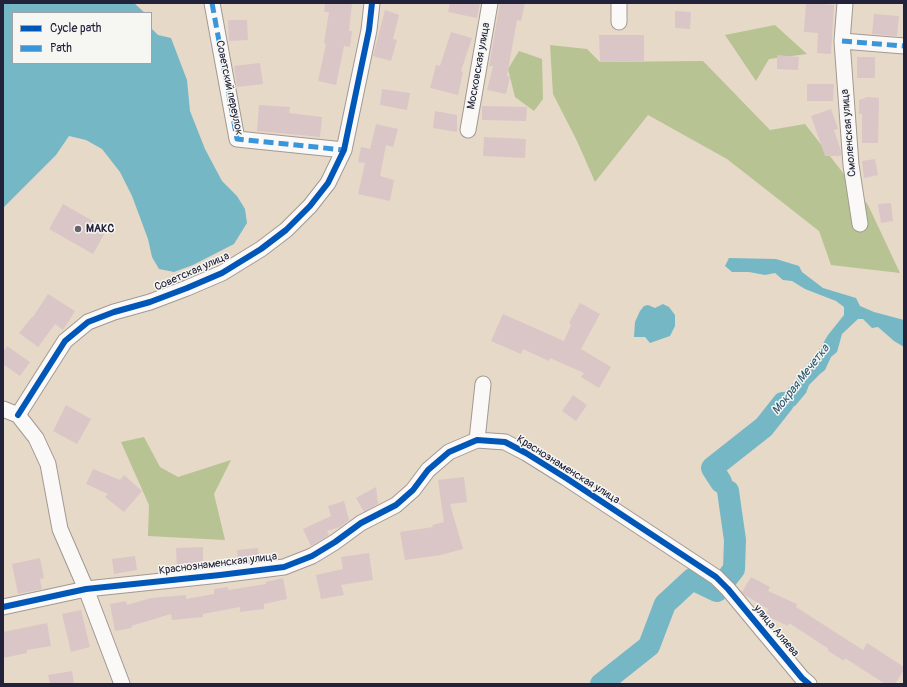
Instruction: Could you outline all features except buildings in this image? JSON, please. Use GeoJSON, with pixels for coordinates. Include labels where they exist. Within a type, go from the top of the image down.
{"type":"FeatureCollection","features":[{"type":"Feature","properties":{"kind":"street","name":"Советский переулок"},"geometry":{"type":"LineString","coordinates":[[212,3],[237,140],[344,150]]}},
{"type":"Feature","properties":{"kind":"street","name":"Советская улица"},"geometry":{"type":"LineString","coordinates":[[18,415],[65,341],[88,322],[114,312],[150,302],[222,273],[260,249],[286,230],[310,206],[328,183],[344,150],[369,30],[372,3]]}},
{"type":"Feature","properties":{"kind":"street","name":"Московская улица"},"geometry":{"type":"LineString","coordinates":[[468,130],[490,3]]}},
{"type":"Feature","properties":{"kind":"street"},"geometry":{"type":"LineString","coordinates":[[619,3],[619,22]]}},
{"type":"Feature","properties":{"kind":"street","name":"Смоленская улица"},"geometry":{"type":"LineString","coordinates":[[845,3],[842,41],[851,166],[860,224]]}},
{"type":"Feature","properties":{"kind":"street"},"geometry":{"type":"LineString","coordinates":[[842,41],[904,46]]}},
{"type":"Feature","properties":{"kind":"street"},"geometry":{"type":"LineString","coordinates":[[477,440],[483,384]]}},
{"type":"Feature","properties":{"kind":"street"},"geometry":{"type":"LineString","coordinates":[[3,409],[18,415],[36,438],[48,464],[60,529],[86,589],[122,684]]}},
{"type":"Feature","properties":{"kind":"street","name":"Краснознаменская улица"},"geometry":{"type":"LineString","coordinates":[[3,607],[86,589],[284,567],[312,556],[335,542],[361,523],[396,505],[413,490],[428,470],[449,452],[477,440],[505,442],[526,453],[716,577],[728,589]]}},
{"type":"Feature","properties":{"kind":"street","name":"улица Аляева"},"geometry":{"type":"LineString","coordinates":[[728,589],[802,678],[809,684]]}},
{"type":"Feature","properties":{"kind":"green space"},"geometry":{"type":"Polygon","coordinates":[[[775,25],[807,54],[769,59],[756,81],[725,35],[775,25]]]}},
{"type":"Feature","properties":{"kind":"green space"},"geometry":{"type":"Polygon","coordinates":[[[550,45],[587,49],[600,62],[703,61],[770,130],[805,124],[868,205],[900,273],[831,265],[819,231],[727,159],[648,115],[595,182],[577,141],[553,94],[550,45]]]}},
{"type":"Feature","properties":{"kind":"green space"},"geometry":{"type":"Polygon","coordinates":[[[519,51],[542,59],[543,99],[534,111],[515,97],[508,69],[519,51]]]}},
{"type":"Feature","properties":{"kind":"green space"},"geometry":{"type":"Polygon","coordinates":[[[144,437],[160,467],[178,477],[231,460],[214,494],[225,540],[148,536],[149,505],[121,442],[144,437]]]}},
{"type":"Feature","properties":{"kind":"water"},"geometry":{"type":"Polygon","coordinates":[[[3,3],[134,3],[144,12],[12,12],[12,64],[152,64],[152,29],[158,35],[171,38],[187,80],[190,111],[205,149],[222,181],[237,196],[245,209],[247,223],[234,244],[193,265],[174,272],[159,269],[152,257],[148,239],[132,196],[120,172],[102,149],[86,140],[69,136],[56,155],[3,208],[3,3]]]}},
{"type":"Feature","properties":{"kind":"water"},"geometry":{"type":"Polygon","coordinates":[[[729,258],[776,259],[799,266],[802,272],[823,288],[856,298],[860,306],[874,312],[904,320],[904,347],[894,341],[878,327],[872,328],[863,319],[858,319],[842,334],[837,352],[831,357],[825,370],[809,385],[806,393],[795,406],[790,407],[773,426],[767,429],[762,422],[779,398],[797,379],[844,315],[844,307],[836,301],[805,289],[792,281],[783,280],[775,273],[765,275],[749,272],[732,272],[725,266],[729,258]]]}},
{"type":"Feature","properties":{"kind":"water"},"geometry":{"type":"Polygon","coordinates":[[[663,304],[669,307],[675,315],[675,326],[670,336],[650,343],[645,337],[634,337],[635,322],[644,306],[648,305],[655,308],[663,304]]]}},
{"type":"Feature","properties":{"kind":"waterway","name":"Мокрая Мечетка"},"geometry":{"type":"LineString","coordinates":[[721,482],[712,468],[764,427],[783,403]]}},
{"type":"Feature","properties":{"kind":"waterway","name":"Мокрая Мечетка"},"geometry":{"type":"LineString","coordinates":[[601,684],[649,646],[665,604],[692,579],[717,591],[734,569],[735,540],[728,491]]}},
{"type":"Feature","properties":{"kind":"marked path"},"geometry":{"type":"LineString","coordinates":[[212,3],[237,139],[344,150]]}},
{"type":"Feature","properties":{"kind":"marked path"},"geometry":{"type":"LineString","coordinates":[[842,41],[904,46]]}},
{"type":"Feature","properties":{"kind":"cycle path"},"geometry":{"type":"LineString","coordinates":[[18,415],[65,341],[88,322],[114,312],[150,302],[222,273],[261,249],[286,230],[310,206],[328,183],[344,150],[369,30],[372,3]]}},
{"type":"Feature","properties":{"kind":"cycle path"},"geometry":{"type":"LineString","coordinates":[[3,607],[86,589],[284,567],[312,556],[335,542],[361,523],[396,505],[413,490],[428,470],[449,452],[477,440],[505,442],[526,453],[566,478],[716,577],[728,589],[802,678],[809,684]]}},
{"type":"Feature","properties":{"kind":"place","name":"МАКС"},"geometry":{"type":"Point","coordinates":[78,229]}}]}
